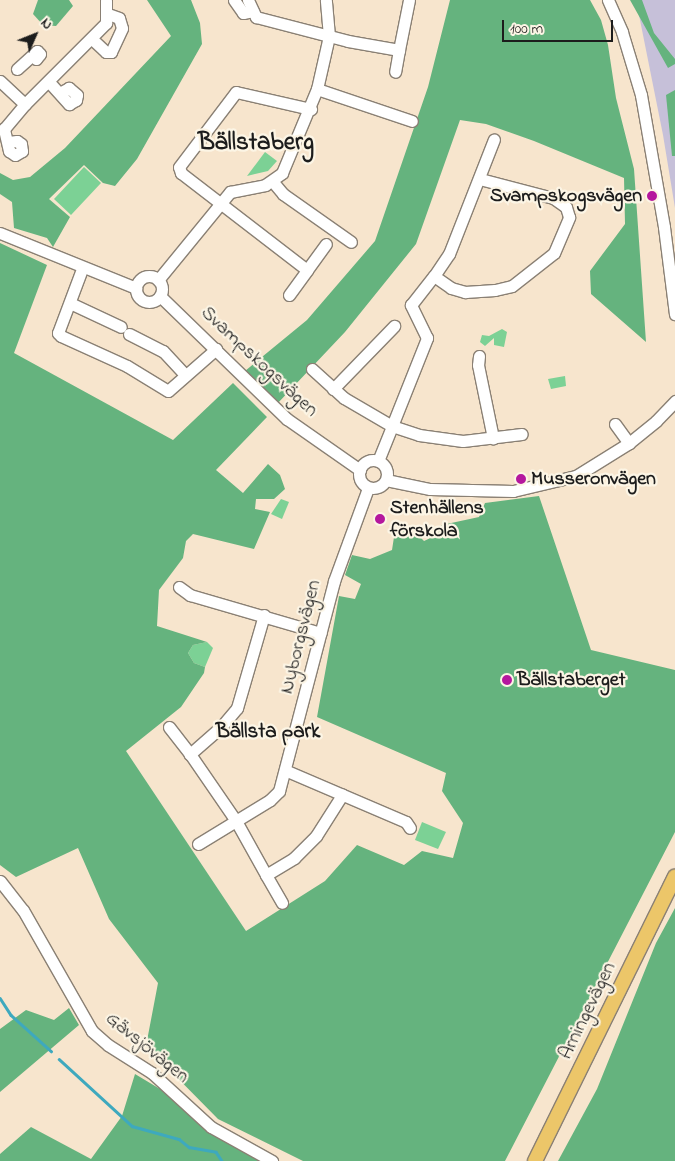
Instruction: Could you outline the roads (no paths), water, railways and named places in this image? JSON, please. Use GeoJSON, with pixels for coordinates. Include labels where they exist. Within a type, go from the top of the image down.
{"type":"FeatureCollection","features":[{"type":"Feature","properties":{"kind":"main road","name":"Arningevägen"},"geometry":{"type":"LineString","coordinates":[[535,1161],[675,877]]}},
{"type":"Feature","properties":{"kind":"street"},"geometry":{"type":"LineString","coordinates":[[8,142],[4,130],[25,104],[106,23],[108,14],[106,0]]}},
{"type":"Feature","properties":{"kind":"street"},"geometry":{"type":"LineString","coordinates":[[234,0],[243,13],[251,5],[260,18],[329,36],[399,50]]}},
{"type":"Feature","properties":{"kind":"street"},"geometry":{"type":"LineString","coordinates":[[158,280],[232,190],[273,182],[282,173],[311,109],[317,89],[329,36],[326,0]]}},
{"type":"Feature","properties":{"kind":"street"},"geometry":{"type":"LineString","coordinates":[[395,72],[409,0]]}},
{"type":"Feature","properties":{"kind":"street"},"geometry":{"type":"LineString","coordinates":[[608,0],[641,94],[664,227],[675,314]]}},
{"type":"Feature","properties":{"kind":"street"},"geometry":{"type":"LineString","coordinates":[[92,39],[106,52],[111,52],[122,28],[119,18],[108,14]]}},
{"type":"Feature","properties":{"kind":"street"},"geometry":{"type":"LineString","coordinates":[[17,69],[33,55]]}},
{"type":"Feature","properties":{"kind":"street"},"geometry":{"type":"LineString","coordinates":[[0,81],[25,104]]}},
{"type":"Feature","properties":{"kind":"street"},"geometry":{"type":"LineString","coordinates":[[49,82],[61,92]]}},
{"type":"Feature","properties":{"kind":"street"},"geometry":{"type":"LineString","coordinates":[[317,89],[412,121]]}},
{"type":"Feature","properties":{"kind":"street"},"geometry":{"type":"LineString","coordinates":[[307,270],[181,173],[179,167],[233,95],[240,92],[311,109]]}},
{"type":"Feature","properties":{"kind":"street"},"geometry":{"type":"LineString","coordinates":[[378,461],[427,338],[411,304],[449,254],[480,180],[494,139]]}},
{"type":"Feature","properties":{"kind":"street"},"geometry":{"type":"LineString","coordinates":[[434,276],[451,288],[465,292],[495,290],[512,286],[554,253],[569,217],[566,207],[553,198],[480,180]]}},
{"type":"Feature","properties":{"kind":"street"},"geometry":{"type":"LineString","coordinates":[[273,182],[284,194],[351,242]]}},
{"type":"Feature","properties":{"kind":"street"},"geometry":{"type":"LineString","coordinates":[[664,227],[675,269]]}},
{"type":"Feature","properties":{"kind":"street"},"geometry":{"type":"LineString","coordinates":[[0,233],[82,269],[136,288]]}},
{"type":"Feature","properties":{"kind":"street"},"geometry":{"type":"LineString","coordinates":[[288,295],[326,244]]}},
{"type":"Feature","properties":{"kind":"street"},"geometry":{"type":"LineString","coordinates":[[82,269],[58,333],[61,336],[140,373],[162,391],[168,392],[185,374],[216,349]]}},
{"type":"Feature","properties":{"kind":"street"},"geometry":{"type":"LineString","coordinates":[[136,288],[146,277],[158,280]]}},
{"type":"Feature","properties":{"kind":"street"},"geometry":{"type":"LineString","coordinates":[[136,288],[139,297],[146,302],[160,296],[162,289],[158,280]]}},
{"type":"Feature","properties":{"kind":"street","name":"Svampskogsvägen"},"geometry":{"type":"LineString","coordinates":[[160,296],[287,419],[360,470]]}},
{"type":"Feature","properties":{"kind":"street"},"geometry":{"type":"LineString","coordinates":[[70,303],[163,350],[185,374]]}},
{"type":"Feature","properties":{"kind":"street"},"geometry":{"type":"LineString","coordinates":[[334,389],[394,326]]}},
{"type":"Feature","properties":{"kind":"street"},"geometry":{"type":"LineString","coordinates":[[479,356],[478,365],[493,438]]}},
{"type":"Feature","properties":{"kind":"street"},"geometry":{"type":"LineString","coordinates":[[312,369],[334,389],[392,426],[441,439],[493,438],[522,434]]}},
{"type":"Feature","properties":{"kind":"street"},"geometry":{"type":"LineString","coordinates":[[386,480],[430,489],[513,491],[576,476],[629,442],[656,421],[675,400]]}},
{"type":"Feature","properties":{"kind":"street"},"geometry":{"type":"LineString","coordinates":[[656,421],[675,414]]}},
{"type":"Feature","properties":{"kind":"street"},"geometry":{"type":"LineString","coordinates":[[615,424],[629,442]]}},
{"type":"Feature","properties":{"kind":"street"},"geometry":{"type":"LineString","coordinates":[[367,461],[378,461],[387,470],[386,480],[378,488],[368,488],[360,481],[360,470],[367,461]]}},
{"type":"Feature","properties":{"kind":"street","name":"Nyborgsvägen"},"geometry":{"type":"LineString","coordinates":[[198,844],[270,800],[279,790],[287,771],[339,564],[368,488]]}},
{"type":"Feature","properties":{"kind":"street"},"geometry":{"type":"LineString","coordinates":[[179,587],[190,595],[321,633]]}},
{"type":"Feature","properties":{"kind":"street"},"geometry":{"type":"LineString","coordinates":[[190,754],[222,726],[237,708],[264,615]]}},
{"type":"Feature","properties":{"kind":"street"},"geometry":{"type":"LineString","coordinates":[[169,726],[236,821],[282,903]]}},
{"type":"Feature","properties":{"kind":"street"},"geometry":{"type":"LineString","coordinates":[[287,771],[406,822],[410,828]]}},
{"type":"Feature","properties":{"kind":"street"},"geometry":{"type":"LineString","coordinates":[[266,874],[294,858],[316,836],[342,795]]}},
{"type":"Feature","properties":{"kind":"street","name":"Gävsjövägen"},"geometry":{"type":"LineString","coordinates":[[0,881],[22,910],[92,1031],[108,1045],[152,1073],[211,1127],[272,1161]]}},
{"type":"Feature","properties":{"kind":"waterway"},"geometry":{"type":"LineString","coordinates":[[0,998],[11,1015],[51,1051]]}},
{"type":"Feature","properties":{"kind":"waterway"},"geometry":{"type":"LineString","coordinates":[[59,1059],[132,1126],[179,1139],[189,1147],[216,1152],[222,1161]]}},
{"type":"Feature","properties":{"kind":"place","name":"Svampskogsvägen"},"geometry":{"type":"Point","coordinates":[652,196]}},
{"type":"Feature","properties":{"kind":"place","name":"Musseronvägen"},"geometry":{"type":"Point","coordinates":[521,479]}},
{"type":"Feature","properties":{"kind":"place","name":"Stenhällens förskola"},"geometry":{"type":"Point","coordinates":[380,519]}},
{"type":"Feature","properties":{"kind":"place","name":"Bällstaberget"},"geometry":{"type":"Point","coordinates":[507,680]}},
{"type":"Feature","properties":{"kind":"district","name":"Bällstaberg"},"geometry":{"type":"Point","coordinates":[256,143]}},
{"type":"Feature","properties":{"kind":"district","name":"Bällsta park"},"geometry":{"type":"Point","coordinates":[268,732]}}]}
